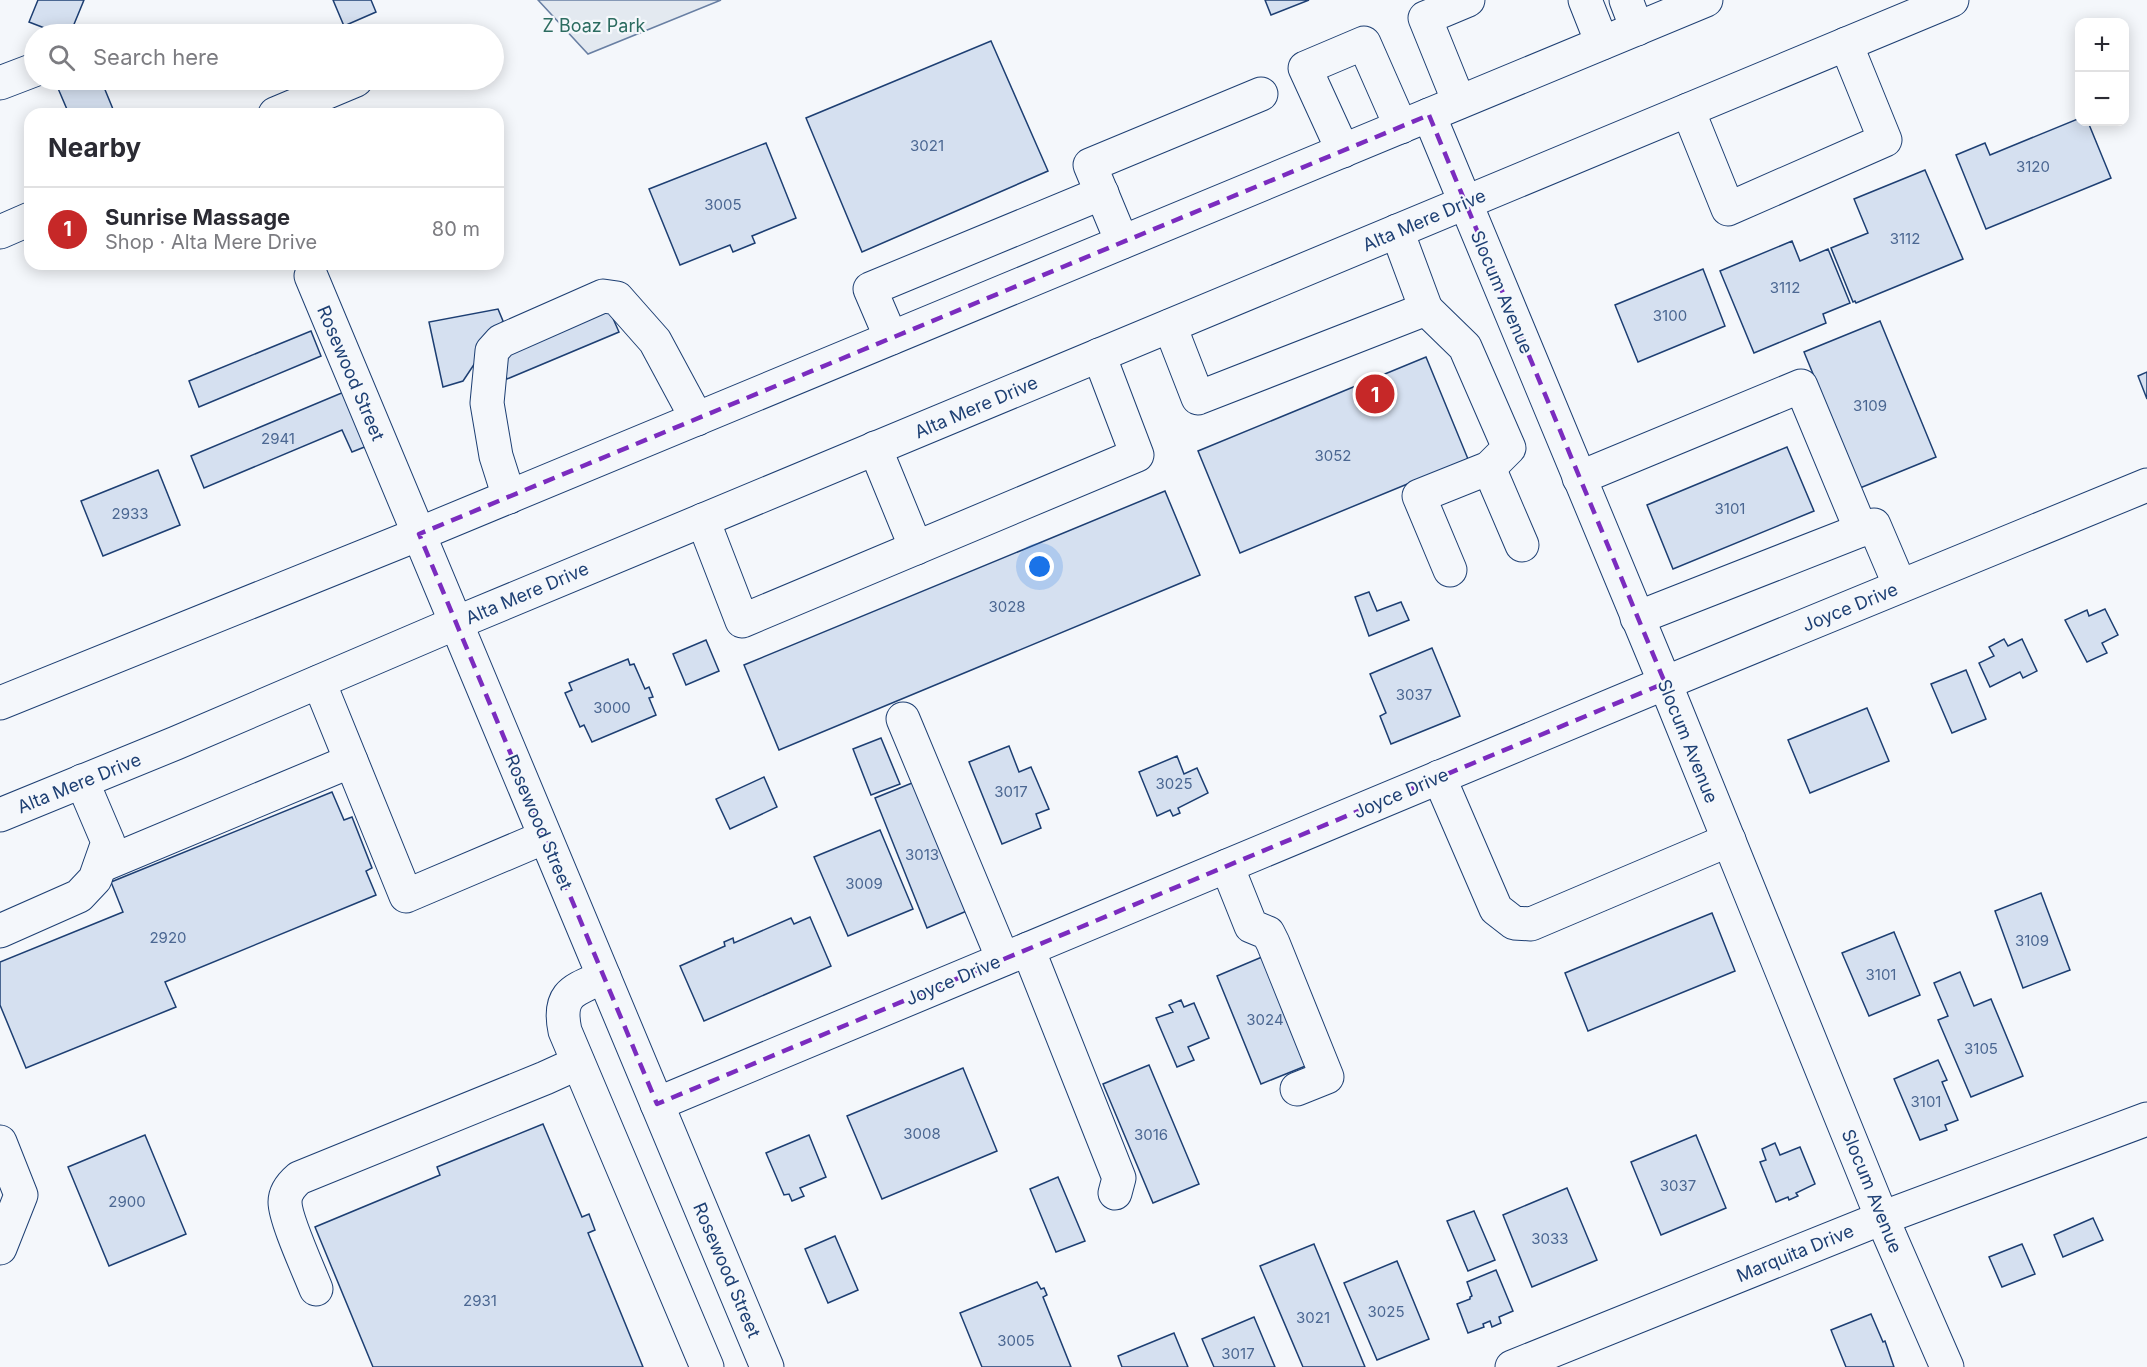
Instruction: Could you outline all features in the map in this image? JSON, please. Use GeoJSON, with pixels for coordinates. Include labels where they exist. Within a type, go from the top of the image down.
{"type":"FeatureCollection","features":[{"type":"Feature","properties":{"kind":"street"},"geometry":{"type":"LineString","coordinates":[[1459,102],[1425,18],[1468,0]]}},
{"type":"Feature","properties":{"kind":"street"},"geometry":{"type":"LineString","coordinates":[[1585,0],[1602,43]]}},
{"type":"Feature","properties":{"kind":"street"},"geometry":{"type":"LineString","coordinates":[[0,703],[509,497],[1602,43],[1631,14],[1706,0]]}},
{"type":"Feature","properties":{"kind":"street","name":"Alta Mere Drive"},"geometry":{"type":"LineString","coordinates":[[0,815],[1952,0]]}},
{"type":"Feature","properties":{"kind":"street","name":"Slocum Avenue"},"geometry":{"type":"LineString","coordinates":[[1343,151],[1305,68],[1364,43],[1465,203],[1665,683],[1882,1218],[1947,1367]]}},
{"type":"Feature","properties":{"kind":"street"},"geometry":{"type":"LineString","coordinates":[[1688,110],[1728,209],[1885,140],[1846,44]]}},
{"type":"Feature","properties":{"kind":"street"},"geometry":{"type":"LineString","coordinates":[[0,83],[24,74]]}},
{"type":"Feature","properties":{"kind":"street"},"geometry":{"type":"LineString","coordinates":[[289,108],[332,90]]}},
{"type":"Feature","properties":{"kind":"street"},"geometry":{"type":"LineString","coordinates":[[1122,242],[1090,165],[1262,93]]}},
{"type":"Feature","properties":{"kind":"street"},"geometry":{"type":"LineString","coordinates":[[891,339],[870,289],[1102,193]]}},
{"type":"Feature","properties":{"kind":"street"},"geometry":{"type":"LineString","coordinates":[[0,232],[24,222]]}},
{"type":"Feature","properties":{"kind":"street"},"geometry":{"type":"LineString","coordinates":[[1397,231],[1426,309],[1465,347],[1509,448],[1490,468],[1419,496],[1450,570]]}},
{"type":"Feature","properties":{"kind":"street","name":"Rosewood Street"},"geometry":{"type":"LineString","coordinates":[[310,276],[768,1367]]}},
{"type":"Feature","properties":{"kind":"street"},"geometry":{"type":"LineString","coordinates":[[509,497],[496,456],[487,403],[492,351],[501,341],[603,296],[617,298],[655,341],[697,419]]}},
{"type":"Feature","properties":{"kind":"street"},"geometry":{"type":"LineString","coordinates":[[1170,326],[1198,398],[1426,309]]}},
{"type":"Feature","properties":{"kind":"street"},"geometry":{"type":"LineString","coordinates":[[703,520],[742,621],[1137,455],[1099,355]]}},
{"type":"Feature","properties":{"kind":"street"},"geometry":{"type":"LineString","coordinates":[[1579,478],[1801,386],[1861,530]]}},
{"type":"Feature","properties":{"kind":"street"},"geometry":{"type":"LineString","coordinates":[[875,448],[916,548]]}},
{"type":"Feature","properties":{"kind":"street"},"geometry":{"type":"LineString","coordinates":[[1490,468],[1522,545]]}},
{"type":"Feature","properties":{"kind":"street","name":"Joyce Drive"},"geometry":{"type":"LineString","coordinates":[[657,1104],[1665,683],[2147,485]]}},
{"type":"Feature","properties":{"kind":"street"},"geometry":{"type":"LineString","coordinates":[[1637,618],[1874,525],[1900,586]]}},
{"type":"Feature","properties":{"kind":"street"},"geometry":{"type":"LineString","coordinates":[[319,682],[406,896],[545,837]]}},
{"type":"Feature","properties":{"kind":"street"},"geometry":{"type":"LineString","coordinates":[[903,719],[1119,1178],[1115,1193]]}},
{"type":"Feature","properties":{"kind":"street"},"geometry":{"type":"LineString","coordinates":[[100,866],[351,761]]}},
{"type":"Feature","properties":{"kind":"street"},"geometry":{"type":"LineString","coordinates":[[1439,777],[1496,909],[1514,923],[1531,924],[1729,840]]}},
{"type":"Feature","properties":{"kind":"street"},"geometry":{"type":"LineString","coordinates":[[0,931],[79,896],[95,879],[108,842],[82,782]]}},
{"type":"Feature","properties":{"kind":"street"},"geometry":{"type":"LineString","coordinates":[[1227,866],[1251,926],[1268,933],[1327,1077],[1297,1089]]}},
{"type":"Feature","properties":{"kind":"street"},"geometry":{"type":"LineString","coordinates":[[604,977],[572,991],[565,1001],[563,1018],[578,1063],[707,1367]]}},
{"type":"Feature","properties":{"kind":"street"},"geometry":{"type":"LineString","coordinates":[[316,1289],[289,1220],[285,1202],[290,1187],[299,1178],[578,1063]]}},
{"type":"Feature","properties":{"kind":"street","name":"Marquita Drive"},"geometry":{"type":"LineString","coordinates":[[1512,1367],[1882,1218],[2147,1119]]}},
{"type":"Feature","properties":{"kind":"street"},"geometry":{"type":"LineString","coordinates":[[0,1142],[21,1195],[0,1248]]}},
{"type":"Feature","properties":{"kind":"highlighted area"},"geometry":{"type":"Polygon","coordinates":[[[1429,115],[1665,683],[657,1104],[419,534],[1429,115]]]}},
{"type":"Feature","properties":{"kind":"green space","name":"Z Boaz Park"},"geometry":{"type":"Polygon","coordinates":[[[538,0],[721,0],[588,54],[538,0]]]}},
{"type":"Feature","properties":{"kind":"building"},"geometry":{"type":"Polygon","coordinates":[[[38,0],[84,0],[74,24],[29,22],[38,0]]]}},
{"type":"Feature","properties":{"kind":"building"},"geometry":{"type":"Polygon","coordinates":[[[333,0],[371,0],[376,12],[349,24],[343,24],[333,0]]]}},
{"type":"Feature","properties":{"kind":"building"},"geometry":{"type":"Polygon","coordinates":[[[1265,0],[1309,0],[1271,15],[1265,0]]]}},
{"type":"Feature","properties":{"kind":"building"},"geometry":{"type":"Polygon","coordinates":[[[991,41],[1048,171],[862,252],[806,118],[991,41]]]}},
{"type":"Feature","properties":{"kind":"building"},"geometry":{"type":"Polygon","coordinates":[[[59,90],[105,90],[113,108],[66,108],[59,90]]]}},
{"type":"Feature","properties":{"kind":"building"},"geometry":{"type":"Polygon","coordinates":[[[2075,120],[2075,126],[2090,126],[2111,178],[1986,229],[1956,155],[1985,143],[1990,155],[2075,120]]]}},
{"type":"Feature","properties":{"kind":"building"},"geometry":{"type":"Polygon","coordinates":[[[766,143],[796,218],[752,236],[755,243],[733,252],[730,245],[680,265],[649,189],[766,143]]]}},
{"type":"Feature","properties":{"kind":"building"},"geometry":{"type":"Polygon","coordinates":[[[1925,170],[1963,259],[1856,303],[1853,302],[1831,248],[1868,233],[1854,199],[1925,170]]]}},
{"type":"Feature","properties":{"kind":"building"},"geometry":{"type":"Polygon","coordinates":[[[1792,241],[1800,261],[1828,249],[1850,303],[1823,314],[1826,323],[1754,353],[1720,271],[1792,241]]]}},
{"type":"Feature","properties":{"kind":"building"},"geometry":{"type":"Polygon","coordinates":[[[1703,269],[1725,326],[1638,362],[1615,305],[1703,269]]]}},
{"type":"Feature","properties":{"kind":"building"},"geometry":{"type":"Polygon","coordinates":[[[608,307],[619,332],[507,379],[497,354],[608,307]]]}},
{"type":"Feature","properties":{"kind":"building"},"geometry":{"type":"Polygon","coordinates":[[[498,309],[503,321],[463,381],[443,387],[429,322],[498,309]]]}},
{"type":"Feature","properties":{"kind":"building"},"geometry":{"type":"Polygon","coordinates":[[[1880,321],[1936,457],[1860,488],[1804,352],[1880,321]]]}},
{"type":"Feature","properties":{"kind":"building"},"geometry":{"type":"Polygon","coordinates":[[[311,331],[321,356],[199,407],[189,381],[311,331]]]}},
{"type":"Feature","properties":{"kind":"building"},"geometry":{"type":"Polygon","coordinates":[[[1426,357],[1468,459],[1240,553],[1198,451],[1426,357]]]}},
{"type":"Feature","properties":{"kind":"building"},"geometry":{"type":"Polygon","coordinates":[[[2147,372],[2147,399],[2138,376],[2147,372]]]}},
{"type":"Feature","properties":{"kind":"building"},"geometry":{"type":"Polygon","coordinates":[[[344,392],[367,446],[352,452],[342,430],[204,488],[191,456],[344,392]]]}},
{"type":"Feature","properties":{"kind":"building"},"geometry":{"type":"Polygon","coordinates":[[[1787,447],[1814,511],[1673,569],[1647,505],[1787,447]]]}},
{"type":"Feature","properties":{"kind":"building"},"geometry":{"type":"Polygon","coordinates":[[[158,470],[180,525],[103,556],[81,501],[158,470]]]}},
{"type":"Feature","properties":{"kind":"building"},"geometry":{"type":"Polygon","coordinates":[[[1165,491],[1200,575],[779,750],[744,665],[1165,491]]]}},
{"type":"Feature","properties":{"kind":"building"},"geometry":{"type":"Polygon","coordinates":[[[1369,592],[1377,611],[1401,602],[1409,620],[1369,636],[1355,597],[1369,592]]]}},
{"type":"Feature","properties":{"kind":"building"},"geometry":{"type":"Polygon","coordinates":[[[2105,609],[2118,635],[2102,643],[2107,653],[2087,662],[2065,620],[2087,610],[2089,616],[2105,609]]]}},
{"type":"Feature","properties":{"kind":"building"},"geometry":{"type":"Polygon","coordinates":[[[2004,639],[2008,646],[2022,639],[2037,671],[2023,678],[2020,672],[1990,687],[1979,663],[1994,656],[1989,647],[2004,639]]]}},
{"type":"Feature","properties":{"kind":"building"},"geometry":{"type":"Polygon","coordinates":[[[706,640],[719,671],[686,685],[673,654],[706,640]]]}},
{"type":"Feature","properties":{"kind":"building"},"geometry":{"type":"Polygon","coordinates":[[[1432,648],[1460,716],[1391,744],[1380,716],[1386,713],[1370,674],[1432,648]]]}},
{"type":"Feature","properties":{"kind":"building"},"geometry":{"type":"Polygon","coordinates":[[[628,659],[630,665],[634,664],[645,689],[649,687],[653,697],[649,698],[656,715],[592,742],[584,725],[580,727],[565,693],[572,690],[569,683],[628,659]]]}},
{"type":"Feature","properties":{"kind":"building"},"geometry":{"type":"Polygon","coordinates":[[[1966,670],[1986,719],[1952,733],[1931,684],[1966,670]]]}},
{"type":"Feature","properties":{"kind":"building"},"geometry":{"type":"Polygon","coordinates":[[[1867,708],[1889,761],[1810,793],[1788,740],[1867,708]]]}},
{"type":"Feature","properties":{"kind":"building"},"geometry":{"type":"Polygon","coordinates":[[[881,738],[900,784],[871,795],[853,749],[881,738]]]}},
{"type":"Feature","properties":{"kind":"building"},"geometry":{"type":"Polygon","coordinates":[[[1009,746],[1019,772],[1031,767],[1049,809],[1036,814],[1041,828],[1002,844],[969,762],[1009,746]]]}},
{"type":"Feature","properties":{"kind":"building"},"geometry":{"type":"Polygon","coordinates":[[[1177,756],[1184,774],[1197,768],[1208,793],[1178,808],[1180,813],[1173,816],[1170,810],[1157,816],[1139,772],[1177,756]]]}},
{"type":"Feature","properties":{"kind":"building"},"geometry":{"type":"Polygon","coordinates":[[[764,777],[777,807],[730,829],[716,799],[764,777]]]}},
{"type":"Feature","properties":{"kind":"building"},"geometry":{"type":"Polygon","coordinates":[[[917,781],[969,910],[927,928],[875,798],[917,781]]]}},
{"type":"Feature","properties":{"kind":"building"},"geometry":{"type":"Polygon","coordinates":[[[332,792],[344,820],[352,817],[372,868],[366,871],[376,895],[165,982],[176,1007],[26,1068],[0,1005],[0,962],[123,912],[111,882],[332,792]]]}},
{"type":"Feature","properties":{"kind":"building"},"geometry":{"type":"Polygon","coordinates":[[[880,830],[913,909],[848,936],[814,857],[880,830]]]}},
{"type":"Feature","properties":{"kind":"building"},"geometry":{"type":"Polygon","coordinates":[[[2041,893],[2070,970],[2023,988],[1995,911],[2041,893]]]}},
{"type":"Feature","properties":{"kind":"building"},"geometry":{"type":"Polygon","coordinates":[[[1712,913],[1735,971],[1588,1031],[1565,973],[1712,913]]]}},
{"type":"Feature","properties":{"kind":"building"},"geometry":{"type":"Polygon","coordinates":[[[810,917],[831,966],[704,1021],[680,966],[725,946],[724,942],[733,938],[734,943],[791,918],[794,924],[810,917]]]}},
{"type":"Feature","properties":{"kind":"building"},"geometry":{"type":"Polygon","coordinates":[[[1894,932],[1920,995],[1869,1016],[1842,953],[1894,932]]]}},
{"type":"Feature","properties":{"kind":"building"},"geometry":{"type":"Polygon","coordinates":[[[1269,954],[1313,1063],[1261,1084],[1217,976],[1269,954]]]}},
{"type":"Feature","properties":{"kind":"building"},"geometry":{"type":"Polygon","coordinates":[[[1960,972],[1974,1006],[1991,999],[2023,1076],[1971,1097],[1938,1020],[1948,1016],[1934,983],[1960,972]]]}},
{"type":"Feature","properties":{"kind":"building"},"geometry":{"type":"Polygon","coordinates":[[[1181,1000],[1184,1007],[1194,1003],[1209,1038],[1188,1047],[1194,1060],[1177,1067],[1156,1018],[1173,1012],[1169,1005],[1181,1000]]]}},
{"type":"Feature","properties":{"kind":"building"},"geometry":{"type":"Polygon","coordinates":[[[1938,1060],[1947,1080],[1942,1082],[1958,1120],[1945,1125],[1947,1130],[1920,1140],[1894,1079],[1938,1060]]]}},
{"type":"Feature","properties":{"kind":"building"},"geometry":{"type":"Polygon","coordinates":[[[1149,1065],[1199,1184],[1153,1203],[1103,1084],[1149,1065]]]}},
{"type":"Feature","properties":{"kind":"building"},"geometry":{"type":"Polygon","coordinates":[[[963,1068],[997,1151],[882,1199],[847,1116],[963,1068]]]}},
{"type":"Feature","properties":{"kind":"building"},"geometry":{"type":"Polygon","coordinates":[[[543,1124],[582,1217],[589,1214],[595,1230],[588,1233],[643,1367],[373,1367],[315,1227],[440,1175],[437,1167],[543,1124]]]}},
{"type":"Feature","properties":{"kind":"building"},"geometry":{"type":"Polygon","coordinates":[[[145,1135],[186,1234],[109,1266],[68,1167],[145,1135]]]}},
{"type":"Feature","properties":{"kind":"building"},"geometry":{"type":"Polygon","coordinates":[[[809,1135],[826,1177],[800,1188],[804,1196],[792,1201],[789,1194],[784,1195],[766,1153],[809,1135]]]}},
{"type":"Feature","properties":{"kind":"building"},"geometry":{"type":"Polygon","coordinates":[[[1696,1135],[1726,1208],[1661,1235],[1631,1162],[1696,1135]]]}},
{"type":"Feature","properties":{"kind":"building"},"geometry":{"type":"Polygon","coordinates":[[[1775,1143],[1780,1155],[1800,1147],[1815,1184],[1796,1193],[1798,1196],[1776,1202],[1760,1162],[1766,1160],[1762,1149],[1775,1143]]]}},
{"type":"Feature","properties":{"kind":"building"},"geometry":{"type":"Polygon","coordinates":[[[1058,1177],[1085,1241],[1056,1252],[1030,1189],[1058,1177]]]}},
{"type":"Feature","properties":{"kind":"building"},"geometry":{"type":"Polygon","coordinates":[[[1567,1188],[1597,1260],[1532,1287],[1503,1215],[1567,1188]]]}},
{"type":"Feature","properties":{"kind":"building"},"geometry":{"type":"Polygon","coordinates":[[[1474,1211],[1495,1260],[1468,1271],[1447,1221],[1474,1211]]]}},
{"type":"Feature","properties":{"kind":"building"},"geometry":{"type":"Polygon","coordinates":[[[2093,1218],[2103,1240],[2063,1257],[2054,1235],[2093,1218]]]}},
{"type":"Feature","properties":{"kind":"building"},"geometry":{"type":"Polygon","coordinates":[[[835,1236],[858,1290],[828,1303],[805,1249],[835,1236]]]}},
{"type":"Feature","properties":{"kind":"building"},"geometry":{"type":"Polygon","coordinates":[[[1314,1244],[1365,1367],[1303,1367],[1260,1266],[1314,1244]]]}},
{"type":"Feature","properties":{"kind":"building"},"geometry":{"type":"Polygon","coordinates":[[[2022,1244],[2035,1274],[2002,1287],[1989,1257],[2022,1244]]]}},
{"type":"Feature","properties":{"kind":"building"},"geometry":{"type":"Polygon","coordinates":[[[1397,1261],[1429,1339],[1377,1360],[1344,1283],[1397,1261]]]}},
{"type":"Feature","properties":{"kind":"building"},"geometry":{"type":"Polygon","coordinates":[[[1496,1270],[1513,1311],[1499,1317],[1501,1323],[1492,1327],[1490,1321],[1483,1324],[1484,1327],[1468,1333],[1457,1304],[1472,1296],[1467,1282],[1496,1270]]]}},
{"type":"Feature","properties":{"kind":"building"},"geometry":{"type":"Polygon","coordinates":[[[1037,1282],[1041,1289],[1044,1288],[1047,1295],[1043,1297],[1071,1367],[982,1367],[960,1313],[1037,1282]]]}},
{"type":"Feature","properties":{"kind":"building"},"geometry":{"type":"Polygon","coordinates":[[[1871,1314],[1883,1342],[1885,1341],[1894,1367],[1846,1367],[1831,1330],[1871,1314]]]}},
{"type":"Feature","properties":{"kind":"building"},"geometry":{"type":"Polygon","coordinates":[[[1254,1317],[1275,1367],[1214,1367],[1202,1339],[1254,1317]]]}},
{"type":"Feature","properties":{"kind":"building"},"geometry":{"type":"Polygon","coordinates":[[[1174,1333],[1188,1367],[1122,1367],[1118,1356],[1174,1333]]]}},
{"type":"Feature","properties":{"kind":"place","name":"Sunrise Massage"},"geometry":{"type":"Point","coordinates":[1375,394]}}]}
